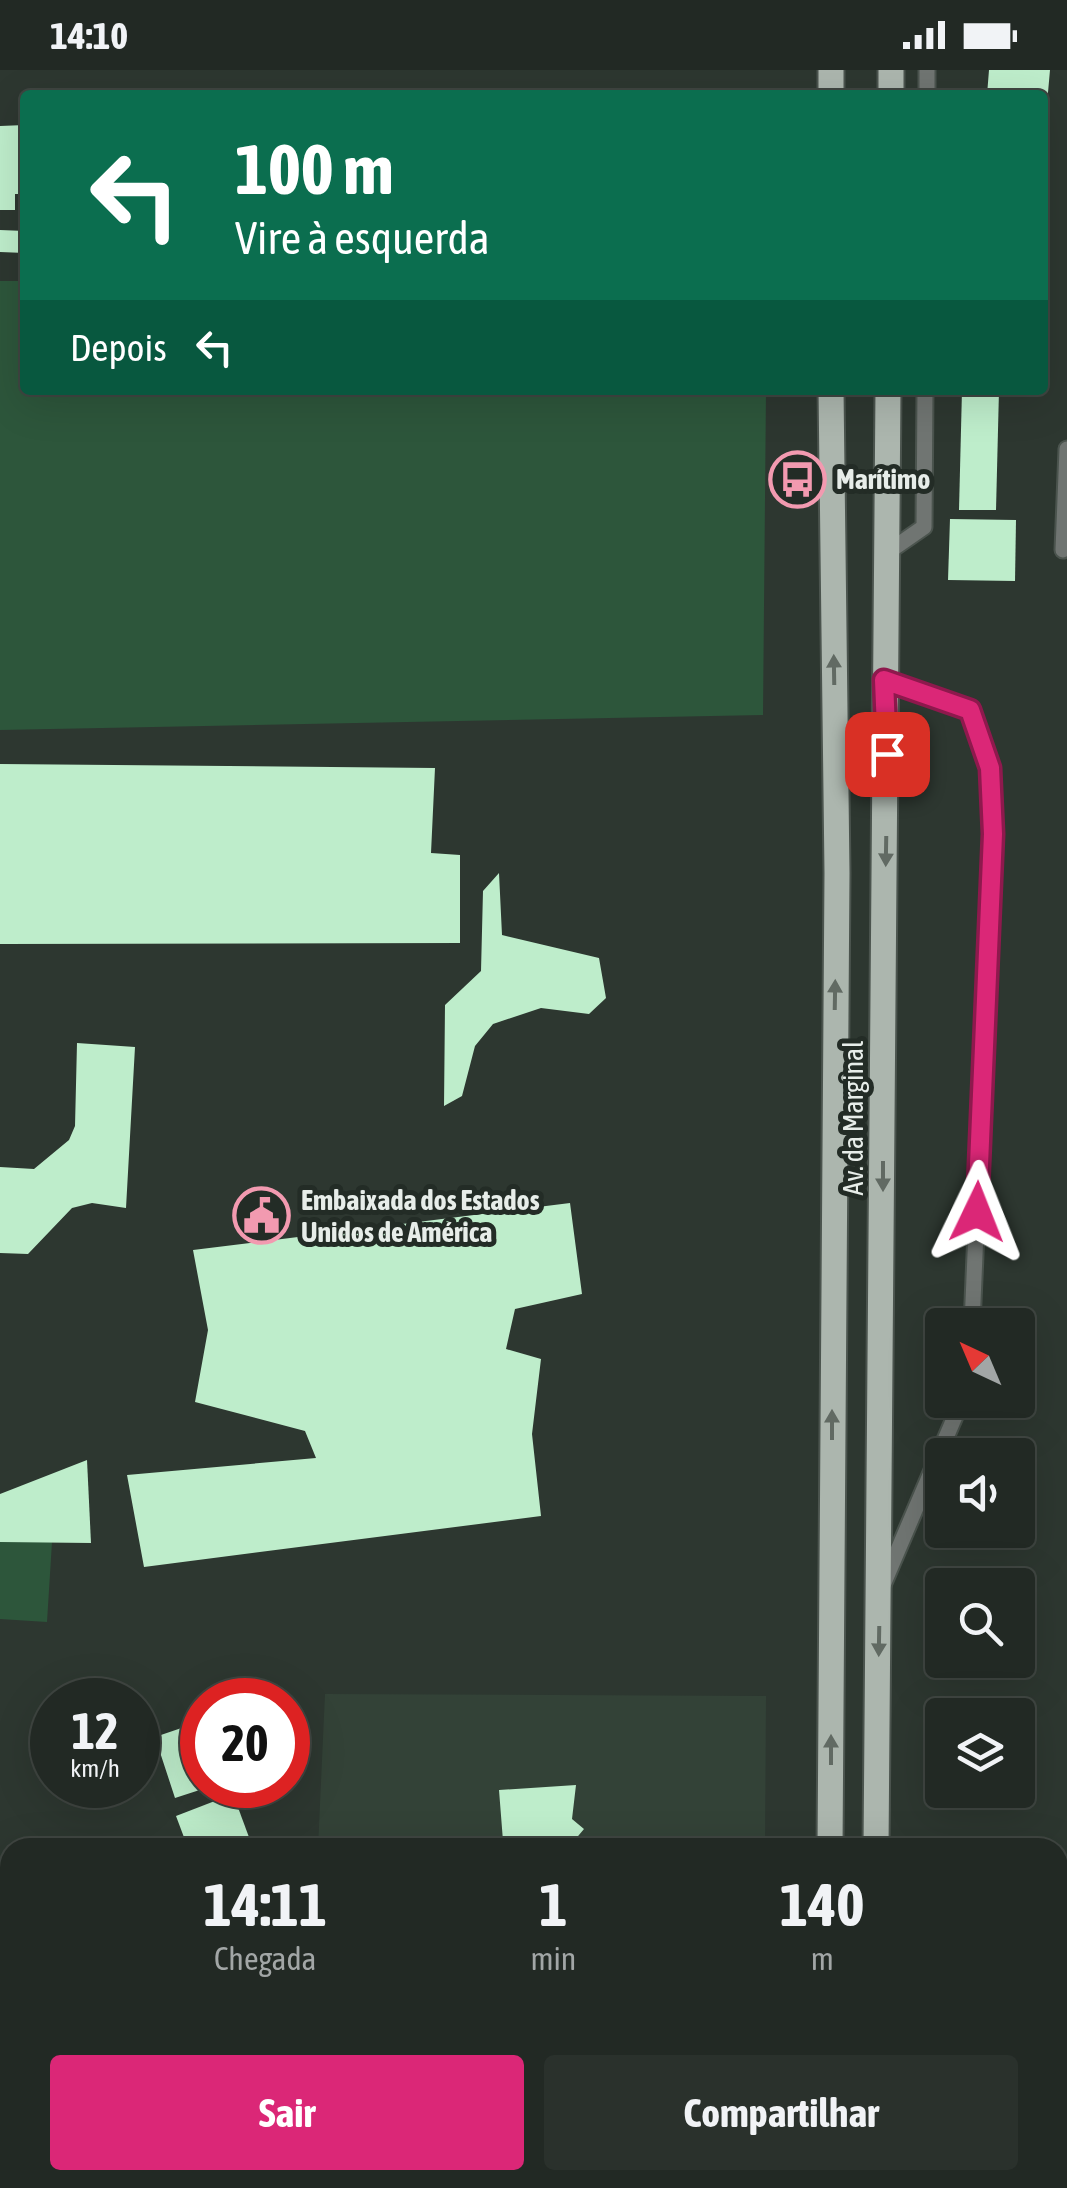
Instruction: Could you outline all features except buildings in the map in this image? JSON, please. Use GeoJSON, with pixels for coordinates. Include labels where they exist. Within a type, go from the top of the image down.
{"type":"FeatureCollection","features":[{"type":"Feature","properties":{"kind":"main road","name":"Av. da Marginal"},"geometry":{"type":"LineString","coordinates":[[830,1838],[837,874],[831,395]]}},
{"type":"Feature","properties":{"kind":"main road","name":"Av. da Marginal"},"geometry":{"type":"LineString","coordinates":[[876,1838],[888,395]]}},
{"type":"Feature","properties":{"kind":"lane"},"geometry":{"type":"LineString","coordinates":[[888,552],[924,527],[924,395]]}},
{"type":"Feature","properties":{"kind":"lane"},"geometry":{"type":"LineString","coordinates":[[1063,550],[1067,448]]}},
{"type":"Feature","properties":{"kind":"lane"},"geometry":{"type":"LineString","coordinates":[[884,680],[970,710],[990,768],[993,834],[973,1308]]}},
{"type":"Feature","properties":{"kind":"lane"},"geometry":{"type":"LineString","coordinates":[[880,1592],[954,1418]]}},
{"type":"Feature","properties":{"kind":"shaded area"},"geometry":{"type":"Polygon","coordinates":[[[0,281],[20,281],[20,395],[766,395],[763,715],[0,730],[0,281]]]}},
{"type":"Feature","properties":{"kind":"shaded area"},"geometry":{"type":"Polygon","coordinates":[[[0,1542],[52,1542],[47,1622],[0,1619],[0,1542]]]}},
{"type":"Feature","properties":{"kind":"shaded area"},"geometry":{"type":"Polygon","coordinates":[[[325,1694],[766,1696],[765,1838],[318,1838],[325,1694]]]}},
{"type":"Feature","properties":{"kind":"place","name":"Marítimo"},"geometry":{"type":"Point","coordinates":[797,479]}},
{"type":"Feature","properties":{"kind":"place","name":"Embaixada dos Estados Unidos de América"},"geometry":{"type":"Point","coordinates":[262,1216]}},
{"type":"Feature","properties":{"kind":"route"},"geometry":{"type":"LineString","coordinates":[[887,754],[884,680],[970,710],[990,768],[993,834],[977,1212]]}}]}
